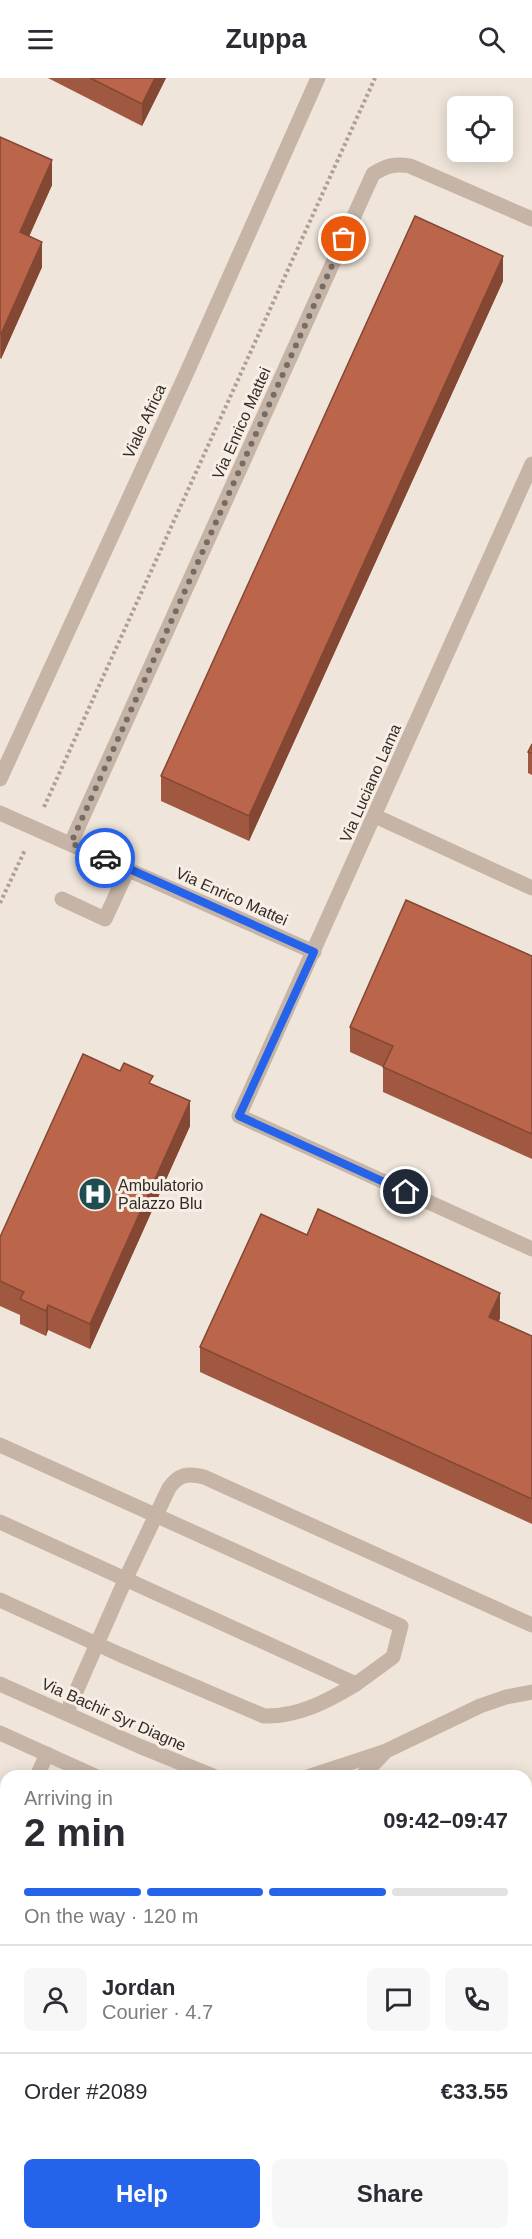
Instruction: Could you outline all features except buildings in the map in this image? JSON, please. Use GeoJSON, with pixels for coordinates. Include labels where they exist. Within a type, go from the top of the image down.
{"type":"FeatureCollection","features":[{"type":"Feature","properties":{"kind":"street","name":"Viale Africa"},"geometry":{"type":"LineString","coordinates":[[0,779],[187,372],[318,78]]}},
{"type":"Feature","properties":{"kind":"street","name":"Via Enrico Mattei"},"geometry":{"type":"LineString","coordinates":[[71,843],[373,174],[389,166],[400,164],[410,166],[532,219]]}},
{"type":"Feature","properties":{"kind":"street","name":"Via Luciano Lama"},"geometry":{"type":"LineString","coordinates":[[532,464],[239,1116],[532,1249]]}},
{"type":"Feature","properties":{"kind":"street","name":"Via Enrico Mattei"},"geometry":{"type":"LineString","coordinates":[[0,813],[314,952]]}},
{"type":"Feature","properties":{"kind":"street"},"geometry":{"type":"LineString","coordinates":[[375,816],[532,888]]}},
{"type":"Feature","properties":{"kind":"street"},"geometry":{"type":"LineString","coordinates":[[62,899],[105,919],[128,869]]}},
{"type":"Feature","properties":{"kind":"street"},"geometry":{"type":"LineString","coordinates":[[0,1445],[402,1626],[393,1657],[356,1684],[325,1702],[280,1716],[264,1716],[0,1600]]}},
{"type":"Feature","properties":{"kind":"street"},"geometry":{"type":"LineString","coordinates":[[67,1713],[126,1578],[169,1488],[176,1478],[188,1474],[204,1477],[532,1625]]}},
{"type":"Feature","properties":{"kind":"street"},"geometry":{"type":"LineString","coordinates":[[0,1522],[356,1684]]}},
{"type":"Feature","properties":{"kind":"street","name":"Via Bachir Syr Diagne"},"geometry":{"type":"LineString","coordinates":[[0,1684],[198,1770]]}},
{"type":"Feature","properties":{"kind":"street"},"geometry":{"type":"LineString","coordinates":[[328,1770],[386,1751],[480,1706],[506,1697],[532,1692]]}},
{"type":"Feature","properties":{"kind":"street"},"geometry":{"type":"LineString","coordinates":[[0,1733],[82,1770]]}},
{"type":"Feature","properties":{"kind":"street"},"geometry":{"type":"LineString","coordinates":[[368,1770],[386,1751]]}},
{"type":"Feature","properties":{"kind":"street"},"geometry":{"type":"LineString","coordinates":[[40,1770],[47,1754]]}},
{"type":"Feature","properties":{"kind":"path"},"geometry":{"type":"LineString","coordinates":[[0,903],[375,78]]}},
{"type":"Feature","properties":{"kind":"way so far"},"geometry":{"type":"LineString","coordinates":[[105,858],[71,843],[344,239]]}},
{"type":"Feature","properties":{"kind":"place","name":"Ambulatorio Palazzo Blu"},"geometry":{"type":"Point","coordinates":[95,1194]}},
{"type":"Feature","properties":{"kind":"route"},"geometry":{"type":"LineString","coordinates":[[105,858],[314,952],[239,1116],[406,1192]]}}]}
